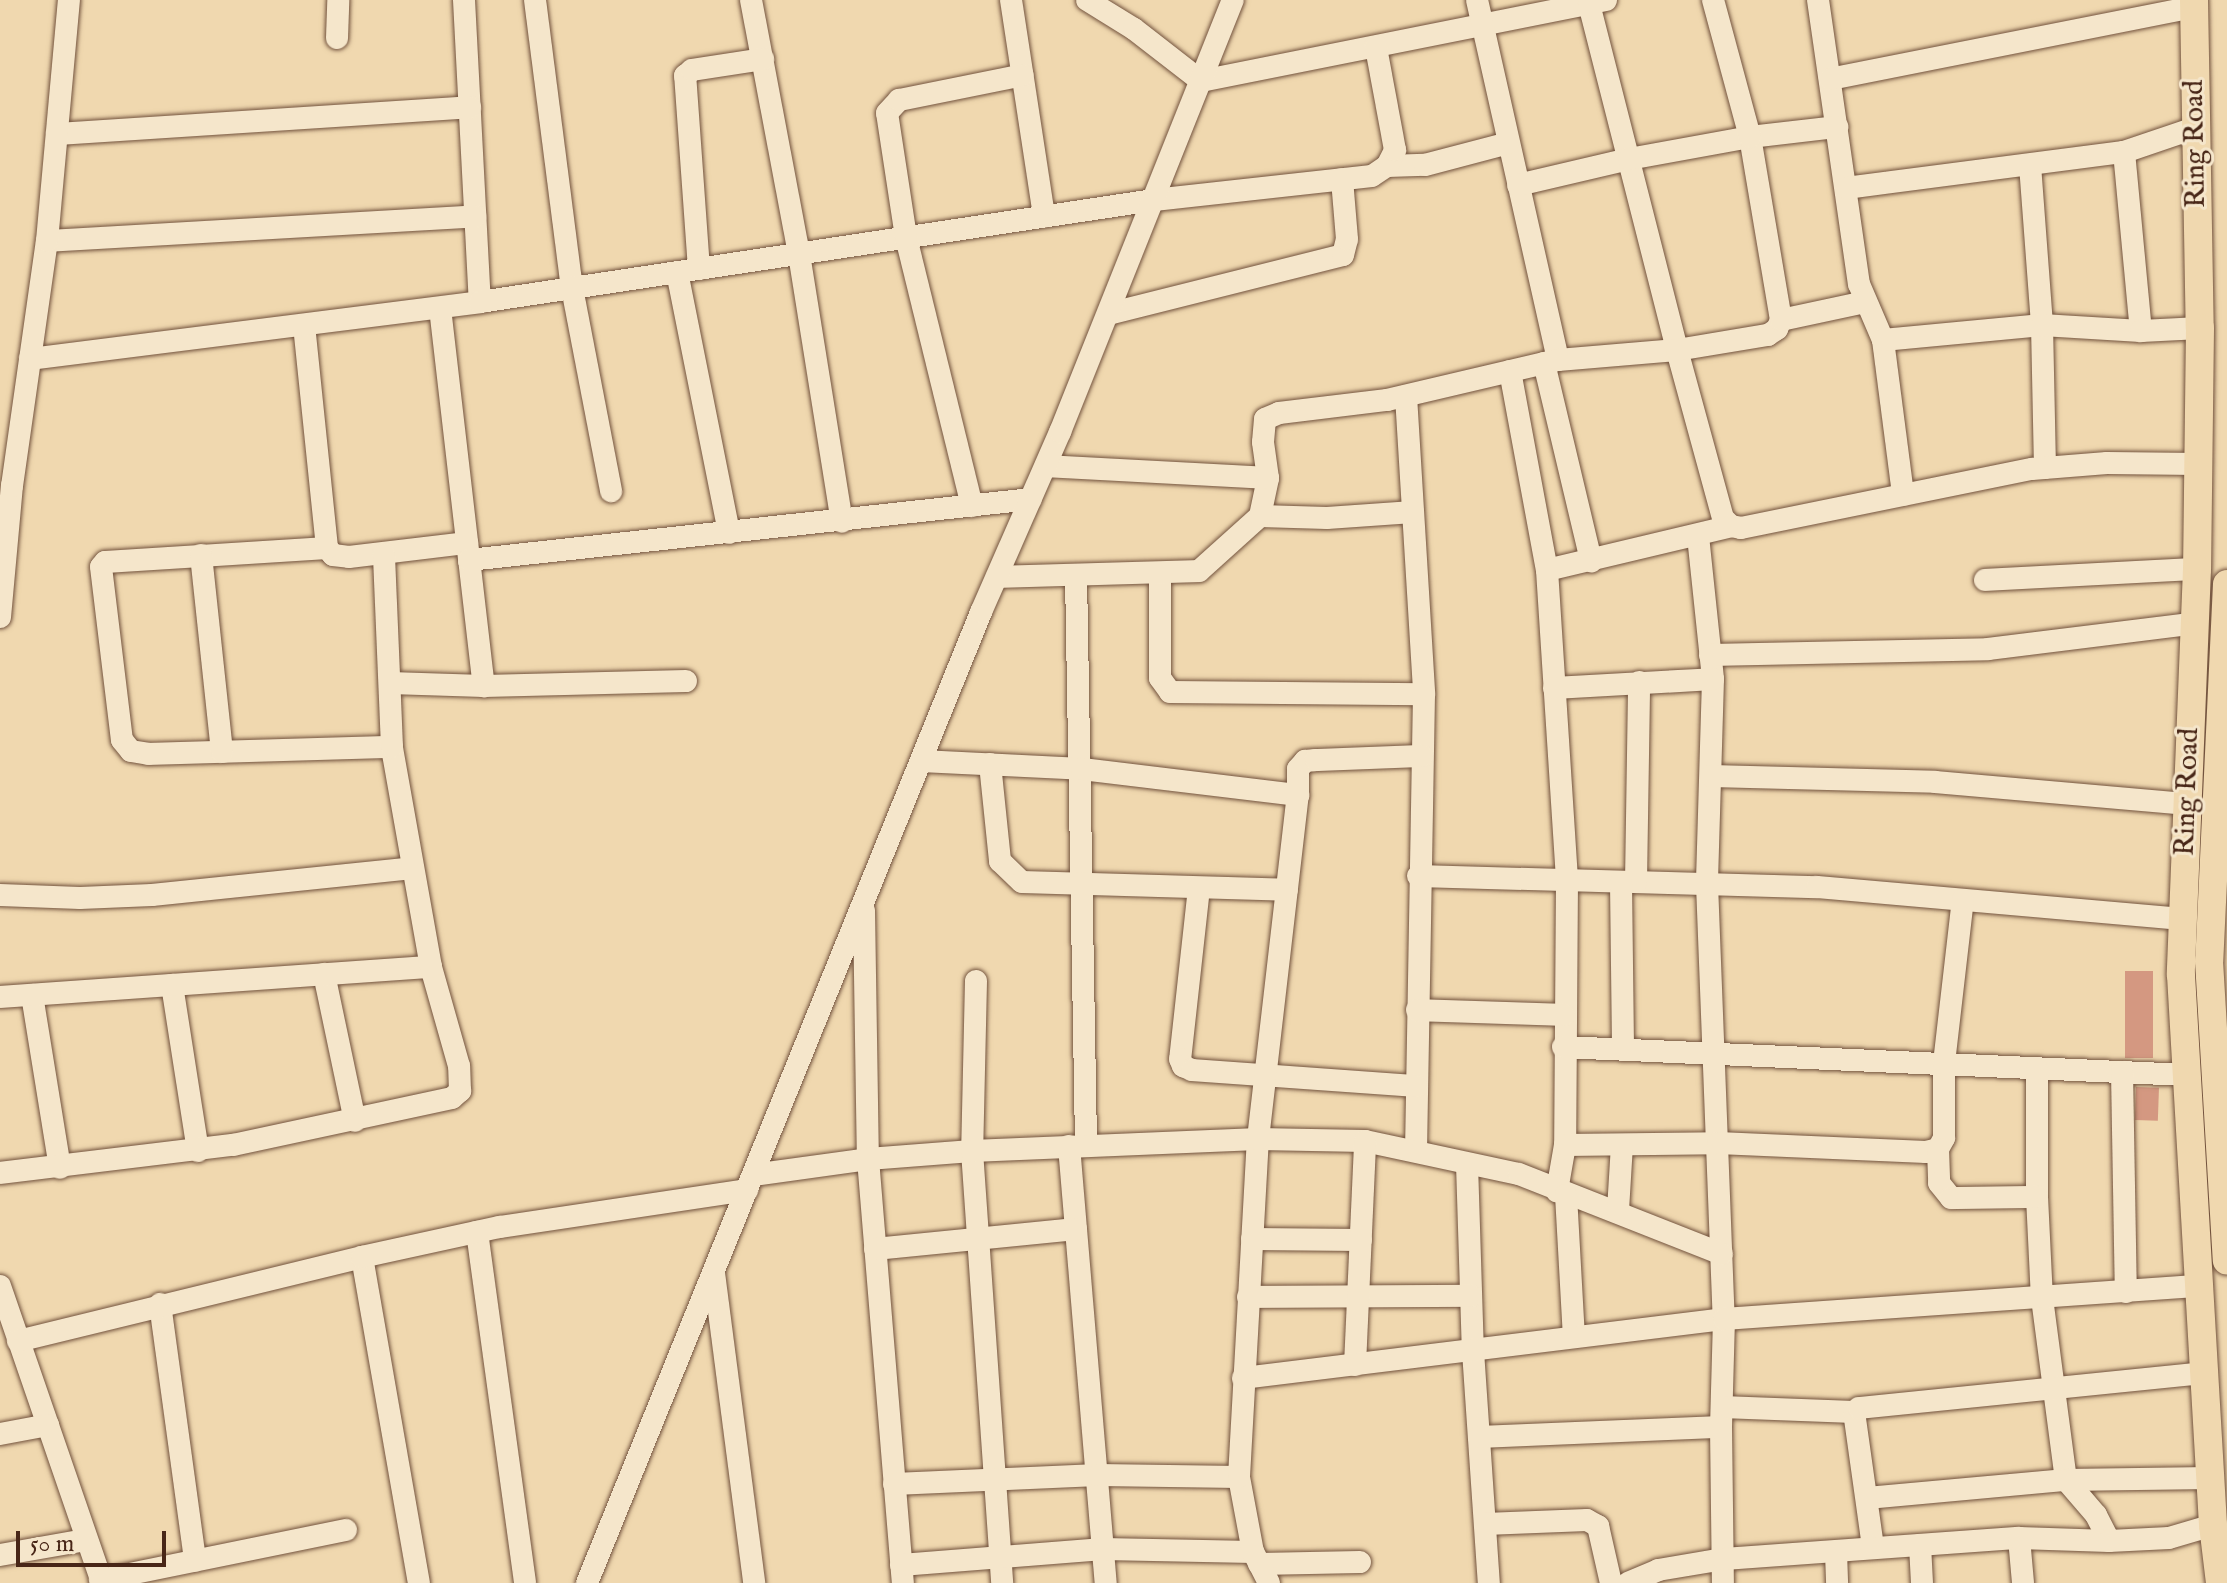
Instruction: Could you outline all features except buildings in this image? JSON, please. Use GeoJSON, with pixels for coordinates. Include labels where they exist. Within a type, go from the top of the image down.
{"type":"FeatureCollection","features":[{"type":"Feature","properties":{"kind":"main road","name":"Ring Road"},"geometry":{"type":"LineString","coordinates":[[2194,3],[2200,328],[2197,569],[2181,975],[2213,1525],[2220,1583]]}},
{"type":"Feature","properties":{"kind":"main road","name":"Ring Road"},"geometry":{"type":"LineString","coordinates":[[2227,584],[2218,953],[2227,1260]]}},
{"type":"Feature","properties":{"kind":"street"},"geometry":{"type":"LineString","coordinates":[[0,617],[9,445],[30,359],[47,241],[69,0]]}},
{"type":"Feature","properties":{"kind":"street"},"geometry":{"type":"LineString","coordinates":[[337,38],[338,0]]}},
{"type":"Feature","properties":{"kind":"street"},"geometry":{"type":"LineString","coordinates":[[464,0],[480,302]]}},
{"type":"Feature","properties":{"kind":"street"},"geometry":{"type":"LineString","coordinates":[[535,0],[572,288],[611,491]]}},
{"type":"Feature","properties":{"kind":"street"},"geometry":{"type":"LineString","coordinates":[[751,0],[799,254],[842,522]]}},
{"type":"Feature","properties":{"kind":"street"},"geometry":{"type":"LineString","coordinates":[[1011,0],[1044,216]]}},
{"type":"Feature","properties":{"kind":"street"},"geometry":{"type":"LineString","coordinates":[[1087,0],[1134,29],[1201,81],[1597,2],[1629,159],[1677,350],[1723,518],[1731,526]]}},
{"type":"Feature","properties":{"kind":"street"},"geometry":{"type":"LineString","coordinates":[[587,1583],[863,901],[1046,466],[1233,0]]}},
{"type":"Feature","properties":{"kind":"street"},"geometry":{"type":"LineString","coordinates":[[1477,0],[1518,185],[1591,561]]}},
{"type":"Feature","properties":{"kind":"street"},"geometry":{"type":"LineString","coordinates":[[997,577],[1160,574],[1199,571],[1210,565],[1260,516],[1268,478],[1263,442],[1265,419],[1279,413],[1406,396],[1551,362],[1677,350],[1768,335],[1777,329],[1781,320],[1750,137],[1713,0]]}},
{"type":"Feature","properties":{"kind":"street"},"geometry":{"type":"LineString","coordinates":[[1818,0],[1859,284],[1883,340],[1903,495]]}},
{"type":"Feature","properties":{"kind":"street"},"geometry":{"type":"LineString","coordinates":[[1830,79],[2194,3]]}},
{"type":"Feature","properties":{"kind":"street"},"geometry":{"type":"LineString","coordinates":[[30,359],[440,308],[1154,200],[1372,176],[1387,166],[1395,150],[1376,47]]}},
{"type":"Feature","properties":{"kind":"street"},"geometry":{"type":"LineString","coordinates":[[729,533],[688,271],[685,76],[692,70],[763,59]]}},
{"type":"Feature","properties":{"kind":"street"},"geometry":{"type":"LineString","coordinates":[[972,506],[906,237],[888,124],[890,105],[899,100],[1023,75]]}},
{"type":"Feature","properties":{"kind":"street"},"geometry":{"type":"LineString","coordinates":[[57,134],[470,107]]}},
{"type":"Feature","properties":{"kind":"street"},"geometry":{"type":"LineString","coordinates":[[1518,185],[1629,159],[1750,137],[1837,127]]}},
{"type":"Feature","properties":{"kind":"street"},"geometry":{"type":"LineString","coordinates":[[1846,188],[2124,152],[2195,128]]}},
{"type":"Feature","properties":{"kind":"street"},"geometry":{"type":"LineString","coordinates":[[1387,166],[1425,165],[1508,143]]}},
{"type":"Feature","properties":{"kind":"street"},"geometry":{"type":"LineString","coordinates":[[2124,152],[2141,331]]}},
{"type":"Feature","properties":{"kind":"street"},"geometry":{"type":"LineString","coordinates":[[2030,165],[2042,325],[2045,468]]}},
{"type":"Feature","properties":{"kind":"street"},"geometry":{"type":"LineString","coordinates":[[1108,314],[1343,255],[1347,239],[1342,179]]}},
{"type":"Feature","properties":{"kind":"street"},"geometry":{"type":"LineString","coordinates":[[47,241],[475,216]]}},
{"type":"Feature","properties":{"kind":"street"},"geometry":{"type":"LineString","coordinates":[[1781,320],[1865,302]]}},
{"type":"Feature","properties":{"kind":"street"},"geometry":{"type":"LineString","coordinates":[[440,308],[484,686]]}},
{"type":"Feature","properties":{"kind":"street"},"geometry":{"type":"LineString","coordinates":[[304,325],[327,548],[333,555],[349,557],[468,551],[729,533],[1031,499]]}},
{"type":"Feature","properties":{"kind":"street"},"geometry":{"type":"LineString","coordinates":[[1883,340],[2042,325],[2141,331],[2200,328]]}},
{"type":"Feature","properties":{"kind":"street"},"geometry":{"type":"LineString","coordinates":[[1510,371],[1547,570],[1567,880],[1563,1047],[1565,1145],[1561,1193],[1574,1337]]}},
{"type":"Feature","properties":{"kind":"street"},"geometry":{"type":"LineString","coordinates":[[1406,396],[1424,694],[1418,876],[1416,1151]]}},
{"type":"Feature","properties":{"kind":"street"},"geometry":{"type":"LineString","coordinates":[[1547,570],[1731,526],[1741,528],[2045,468],[2107,463],[2198,464]]}},
{"type":"Feature","properties":{"kind":"street"},"geometry":{"type":"LineString","coordinates":[[1046,466],[1268,478]]}},
{"type":"Feature","properties":{"kind":"street"},"geometry":{"type":"LineString","coordinates":[[1260,516],[1327,518],[1413,512]]}},
{"type":"Feature","properties":{"kind":"street"},"geometry":{"type":"LineString","coordinates":[[1698,536],[1713,679],[1707,884],[1724,1319],[1721,1417],[1723,1583]]}},
{"type":"Feature","properties":{"kind":"street"},"geometry":{"type":"LineString","coordinates":[[327,548],[110,560],[101,567],[122,740],[131,751],[149,754],[392,747]]}},
{"type":"Feature","properties":{"kind":"street"},"geometry":{"type":"LineString","coordinates":[[0,1173],[198,1151],[355,1121],[452,1098],[460,1091],[459,1066],[431,967],[392,747],[384,554]]}},
{"type":"Feature","properties":{"kind":"street"},"geometry":{"type":"LineString","coordinates":[[201,555],[222,752]]}},
{"type":"Feature","properties":{"kind":"street"},"geometry":{"type":"LineString","coordinates":[[1985,580],[2197,569]]}},
{"type":"Feature","properties":{"kind":"street"},"geometry":{"type":"LineString","coordinates":[[1160,574],[1160,678],[1170,692],[1424,694]]}},
{"type":"Feature","properties":{"kind":"street"},"geometry":{"type":"LineString","coordinates":[[1076,575],[1083,886],[1076,1229],[1106,1583]]}},
{"type":"Feature","properties":{"kind":"street"},"geometry":{"type":"LineString","coordinates":[[1710,655],[1988,649],[2196,623]]}},
{"type":"Feature","properties":{"kind":"street"},"geometry":{"type":"LineString","coordinates":[[1554,688],[1713,679]]}},
{"type":"Feature","properties":{"kind":"street"},"geometry":{"type":"LineString","coordinates":[[390,683],[484,686],[686,681]]}},
{"type":"Feature","properties":{"kind":"street"},"geometry":{"type":"LineString","coordinates":[[1623,1050],[1639,682]]}},
{"type":"Feature","properties":{"kind":"street"},"geometry":{"type":"LineString","coordinates":[[1260,1566],[1239,1477],[1243,1378],[1258,1139],[1298,795],[1298,769],[1305,761],[1422,756]]}},
{"type":"Feature","properties":{"kind":"street"},"geometry":{"type":"LineString","coordinates":[[921,761],[1082,769],[1298,795]]}},
{"type":"Feature","properties":{"kind":"street"},"geometry":{"type":"LineString","coordinates":[[990,764],[1000,861],[1022,882],[1287,890]]}},
{"type":"Feature","properties":{"kind":"street"},"geometry":{"type":"LineString","coordinates":[[1711,776],[1935,782],[2188,804]]}},
{"type":"Feature","properties":{"kind":"street"},"geometry":{"type":"LineString","coordinates":[[0,895],[80,898],[152,895],[413,868]]}},
{"type":"Feature","properties":{"kind":"street"},"geometry":{"type":"LineString","coordinates":[[1418,876],[1817,887],[2183,919]]}},
{"type":"Feature","properties":{"kind":"street"},"geometry":{"type":"LineString","coordinates":[[1199,888],[1180,1059],[1192,1070],[1416,1086]]}},
{"type":"Feature","properties":{"kind":"street"},"geometry":{"type":"LineString","coordinates":[[1963,900],[1944,1063],[1944,1138],[1938,1149],[1939,1183],[1951,1198],[2037,1197]]}},
{"type":"Feature","properties":{"kind":"street"},"geometry":{"type":"LineString","coordinates":[[863,901],[868,1159],[902,1574],[1001,1557],[1103,1549],[1260,1566],[1360,1562]]}},
{"type":"Feature","properties":{"kind":"street"},"geometry":{"type":"LineString","coordinates":[[0,997],[431,967]]}},
{"type":"Feature","properties":{"kind":"street"},"geometry":{"type":"LineString","coordinates":[[324,974],[355,1121]]}},
{"type":"Feature","properties":{"kind":"street"},"geometry":{"type":"LineString","coordinates":[[976,981],[972,1151],[1002,1583]]}},
{"type":"Feature","properties":{"kind":"street"},"geometry":{"type":"LineString","coordinates":[[172,985],[198,1151]]}},
{"type":"Feature","properties":{"kind":"street"},"geometry":{"type":"LineString","coordinates":[[32,995],[60,1168]]}},
{"type":"Feature","properties":{"kind":"street"},"geometry":{"type":"LineString","coordinates":[[1417,1010],[1564,1015]]}},
{"type":"Feature","properties":{"kind":"street"},"geometry":{"type":"LineString","coordinates":[[1563,1047],[1713,1051],[2187,1075]]}},
{"type":"Feature","properties":{"kind":"street"},"geometry":{"type":"LineString","coordinates":[[2037,1069],[2037,1197],[2042,1298],[2066,1480],[2096,1515],[2109,1541]]}},
{"type":"Feature","properties":{"kind":"street"},"geometry":{"type":"LineString","coordinates":[[2122,1072],[2126,1292]]}},
{"type":"Feature","properties":{"kind":"street"},"geometry":{"type":"LineString","coordinates":[[10,1327],[160,1304],[477,1232],[868,1159],[1078,1145],[1258,1139],[1365,1141],[1519,1174],[1561,1193],[1618,1210],[1722,1254]]}},
{"type":"Feature","properties":{"kind":"street"},"geometry":{"type":"LineString","coordinates":[[1355,1365],[1365,1141]]}},
{"type":"Feature","properties":{"kind":"street"},"geometry":{"type":"LineString","coordinates":[[1565,1145],[1718,1143],[1926,1152],[1938,1149]]}},
{"type":"Feature","properties":{"kind":"street"},"geometry":{"type":"LineString","coordinates":[[1618,1210],[1622,1145]]}},
{"type":"Feature","properties":{"kind":"street"},"geometry":{"type":"LineString","coordinates":[[1467,1164],[1473,1351],[1489,1583]]}},
{"type":"Feature","properties":{"kind":"street"},"geometry":{"type":"LineString","coordinates":[[875,1249],[1076,1229]]}},
{"type":"Feature","properties":{"kind":"street"},"geometry":{"type":"LineString","coordinates":[[477,1232],[525,1583]]}},
{"type":"Feature","properties":{"kind":"street"},"geometry":{"type":"LineString","coordinates":[[1252,1239],[1361,1240]]}},
{"type":"Feature","properties":{"kind":"street"},"geometry":{"type":"LineString","coordinates":[[362,1257],[419,1583]]}},
{"type":"Feature","properties":{"kind":"street"},"geometry":{"type":"LineString","coordinates":[[713,1272],[754,1583]]}},
{"type":"Feature","properties":{"kind":"street"},"geometry":{"type":"LineString","coordinates":[[0,1286],[10,1327],[48,1425],[101,1581],[346,1530]]}},
{"type":"Feature","properties":{"kind":"street"},"geometry":{"type":"LineString","coordinates":[[1243,1378],[1724,1319],[2199,1286]]}},
{"type":"Feature","properties":{"kind":"street"},"geometry":{"type":"LineString","coordinates":[[1248,1297],[1358,1294],[1471,1296]]}},
{"type":"Feature","properties":{"kind":"street"},"geometry":{"type":"LineString","coordinates":[[160,1304],[195,1561]]}},
{"type":"Feature","properties":{"kind":"street"},"geometry":{"type":"LineString","coordinates":[[1479,1437],[1721,1417],[1854,1412],[1865,1406],[2204,1373]]}},
{"type":"Feature","properties":{"kind":"street"},"geometry":{"type":"LineString","coordinates":[[1854,1412],[1873,1547]]}},
{"type":"Feature","properties":{"kind":"street"},"geometry":{"type":"LineString","coordinates":[[0,1434],[48,1425]]}},
{"type":"Feature","properties":{"kind":"street"},"geometry":{"type":"LineString","coordinates":[[894,1484],[1098,1475],[1239,1477]]}},
{"type":"Feature","properties":{"kind":"street"},"geometry":{"type":"LineString","coordinates":[[1867,1498],[2066,1480],[2210,1478]]}},
{"type":"Feature","properties":{"kind":"street"},"geometry":{"type":"LineString","coordinates":[[1485,1524],[1587,1520],[1598,1526],[1611,1583]]}},
{"type":"Feature","properties":{"kind":"street"},"geometry":{"type":"LineString","coordinates":[[1628,1583],[1658,1570],[1724,1559],[2019,1538],[2109,1541],[2169,1538],[2213,1525]]}},
{"type":"Feature","properties":{"kind":"street"},"geometry":{"type":"LineString","coordinates":[[2019,1538],[2023,1583]]}},
{"type":"Feature","properties":{"kind":"street"},"geometry":{"type":"LineString","coordinates":[[0,1555],[85,1540]]}},
{"type":"Feature","properties":{"kind":"street"},"geometry":{"type":"LineString","coordinates":[[1920,1545],[1922,1583]]}},
{"type":"Feature","properties":{"kind":"street"},"geometry":{"type":"LineString","coordinates":[[1836,1552],[1837,1583]]}}]}
